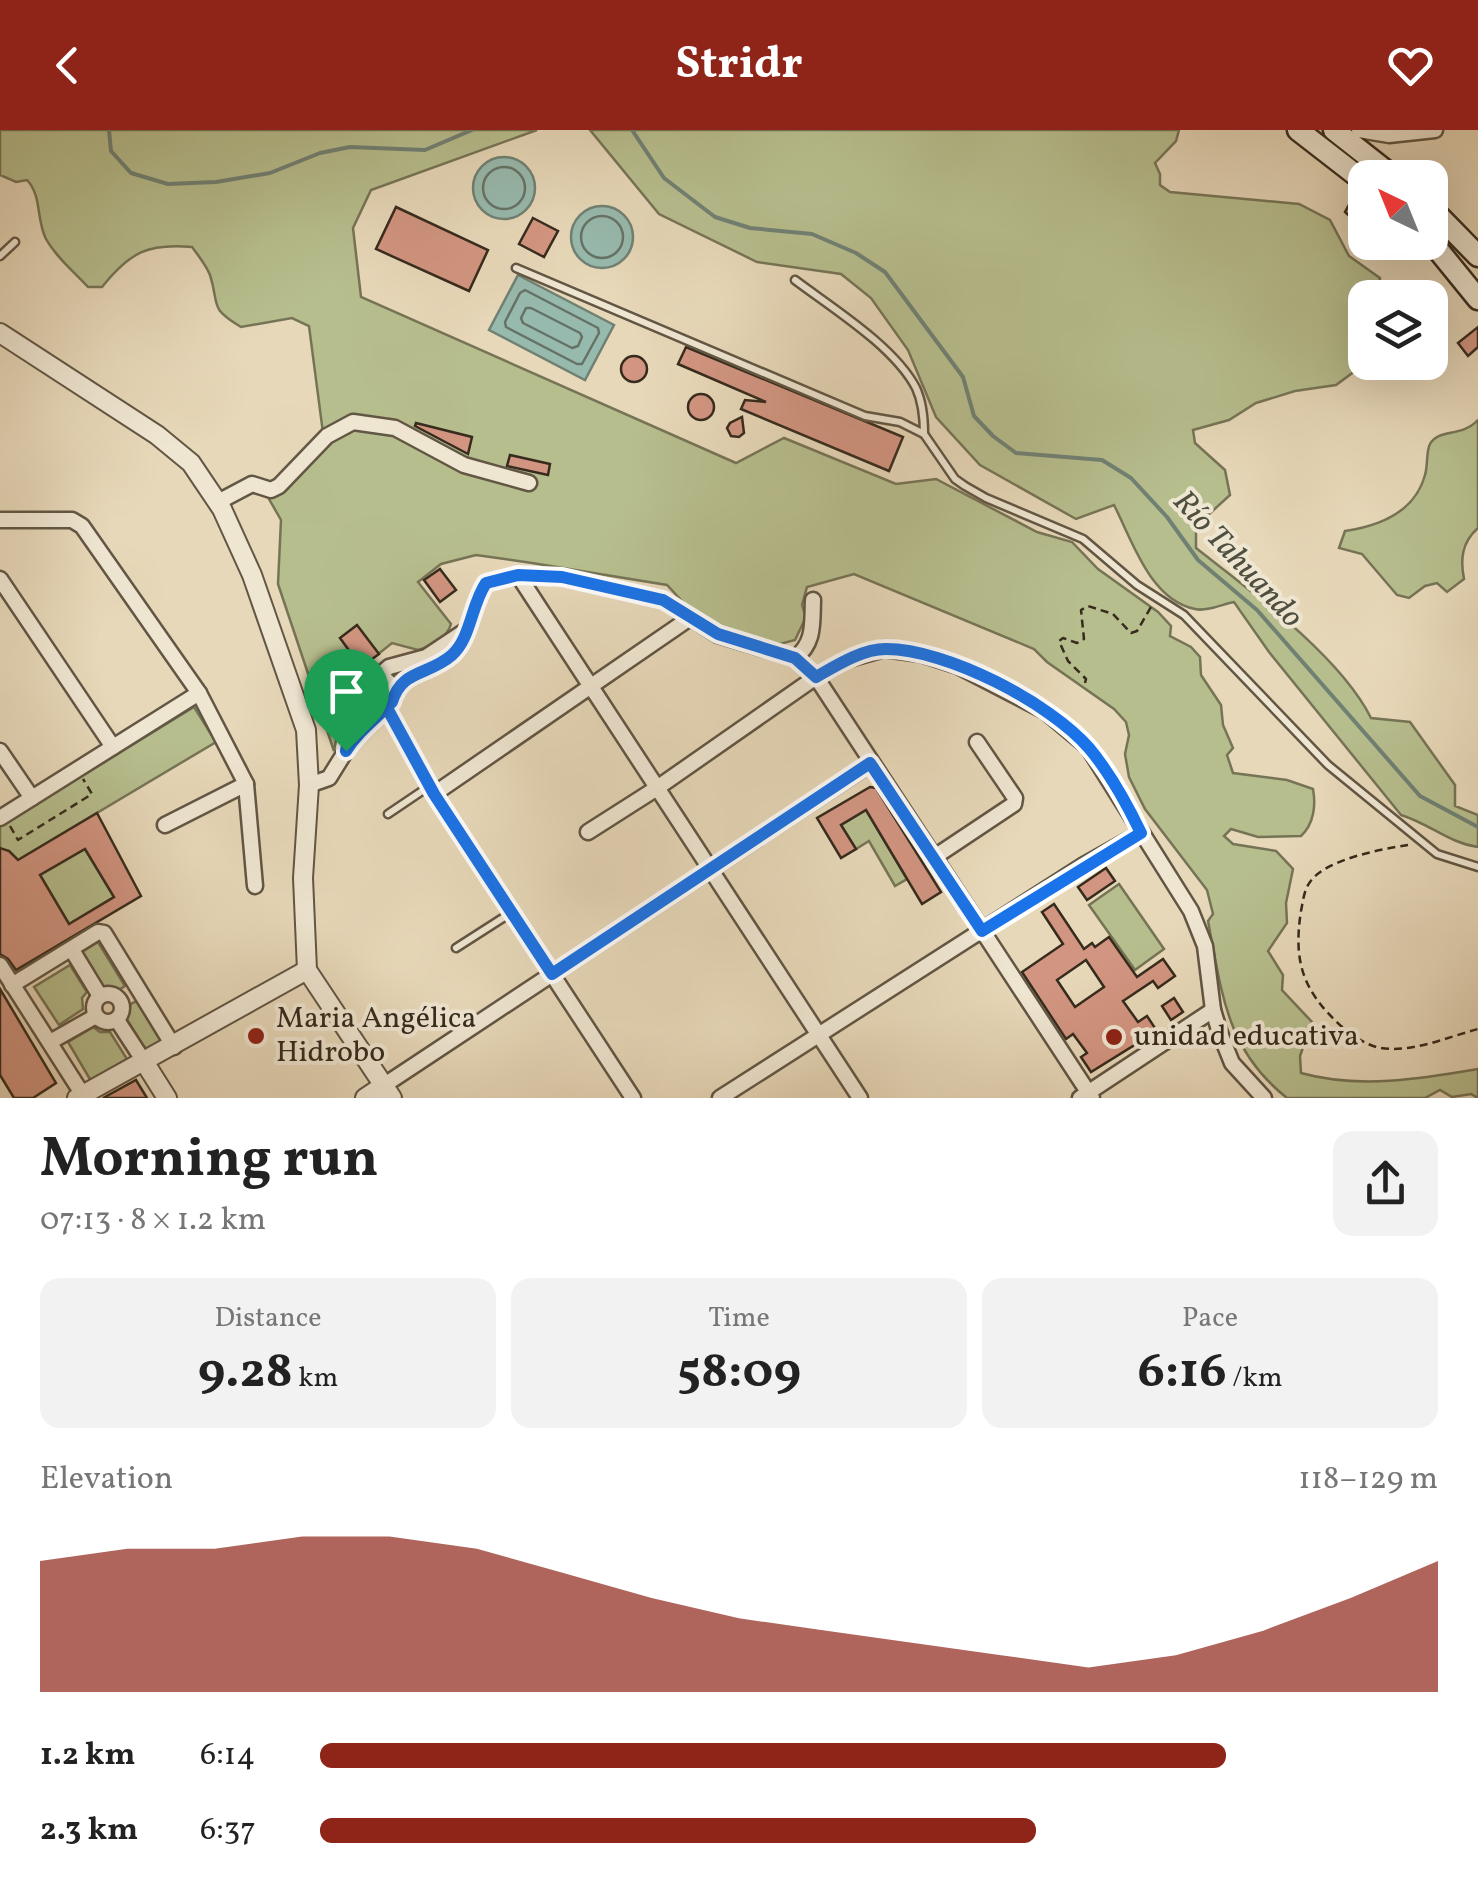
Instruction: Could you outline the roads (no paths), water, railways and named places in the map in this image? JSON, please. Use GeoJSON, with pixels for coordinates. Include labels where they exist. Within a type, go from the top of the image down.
{"type":"FeatureCollection","features":[{"type":"Feature","properties":{"kind":"main road"},"geometry":{"type":"LineString","coordinates":[[1298,130],[1348,169]]}},
{"type":"Feature","properties":{"kind":"main road"},"geometry":{"type":"LineString","coordinates":[[1334,130],[1372,160]]}},
{"type":"Feature","properties":{"kind":"main road"},"geometry":{"type":"LineString","coordinates":[[1448,225],[1478,256]]}},
{"type":"Feature","properties":{"kind":"main road"},"geometry":{"type":"LineString","coordinates":[[1446,260],[1478,299]]}},
{"type":"Feature","properties":{"kind":"street"},"geometry":{"type":"LineString","coordinates":[[1359,130],[1389,135],[1435,130]]}},
{"type":"Feature","properties":{"kind":"street"},"geometry":{"type":"LineString","coordinates":[[0,333],[157,435],[192,463],[218,502],[252,575],[306,730],[307,970],[387,1092]]}},
{"type":"Feature","properties":{"kind":"street"},"geometry":{"type":"LineString","coordinates":[[218,502],[252,484],[272,490],[279,486],[327,436],[353,422],[395,428],[464,465],[529,483]]}},
{"type":"Feature","properties":{"kind":"street"},"geometry":{"type":"LineString","coordinates":[[4,520],[72,520],[82,526],[200,692],[246,784],[254,886]]}},
{"type":"Feature","properties":{"kind":"street"},"geometry":{"type":"LineString","coordinates":[[518,575],[860,1098]]}},
{"type":"Feature","properties":{"kind":"street"},"geometry":{"type":"LineString","coordinates":[[394,690],[407,678],[448,658],[462,643],[477,596],[486,583],[518,575],[562,577],[663,600],[718,634],[795,658],[816,677],[1086,1096],[1212,1010]]}},
{"type":"Feature","properties":{"kind":"street"},"geometry":{"type":"LineString","coordinates":[[0,579],[113,747]]}},
{"type":"Feature","properties":{"kind":"street"},"geometry":{"type":"LineString","coordinates":[[795,658],[802,654],[812,635],[813,600]]}},
{"type":"Feature","properties":{"kind":"street"},"geometry":{"type":"LineString","coordinates":[[432,790],[591,688],[690,618]]}},
{"type":"Feature","properties":{"kind":"street"},"geometry":{"type":"LineString","coordinates":[[346,751],[350,726],[367,682],[389,667],[426,657],[465,631]]}},
{"type":"Feature","properties":{"kind":"street"},"geometry":{"type":"LineString","coordinates":[[588,832],[816,677],[849,659],[884,649],[921,654],[958,666],[1045,710],[1088,747],[1191,911],[1204,946],[1212,1010],[1232,1063],[1264,1098]]}},
{"type":"Feature","properties":{"kind":"street"},"geometry":{"type":"LineString","coordinates":[[309,785],[329,778],[346,751],[394,698],[394,690],[386,680],[376,678]]}},
{"type":"Feature","properties":{"kind":"street"},"geometry":{"type":"LineString","coordinates":[[2,817],[200,692]]}},
{"type":"Feature","properties":{"kind":"street"},"geometry":{"type":"LineString","coordinates":[[362,695],[368,707],[384,709]]}},
{"type":"Feature","properties":{"kind":"street"},"geometry":{"type":"LineString","coordinates":[[384,709],[432,790],[633,1098]]}},
{"type":"Feature","properties":{"kind":"street"},"geometry":{"type":"LineString","coordinates":[[934,858],[1014,804],[1015,798],[977,742]]}},
{"type":"Feature","properties":{"kind":"street"},"geometry":{"type":"LineString","coordinates":[[0,751],[30,800]]}},
{"type":"Feature","properties":{"kind":"street"},"geometry":{"type":"LineString","coordinates":[[364,1098],[387,1092],[552,974],[870,763]]}},
{"type":"Feature","properties":{"kind":"street"},"geometry":{"type":"LineString","coordinates":[[165,825],[246,784]]}},
{"type":"Feature","properties":{"kind":"street"},"geometry":{"type":"LineString","coordinates":[[720,1098],[1141,833]]}},
{"type":"Feature","properties":{"kind":"street"},"geometry":{"type":"LineString","coordinates":[[12,986],[98,932],[104,933],[174,1047]]}},
{"type":"Feature","properties":{"kind":"street"},"geometry":{"type":"LineString","coordinates":[[72,950],[100,996]]}},
{"type":"Feature","properties":{"kind":"street"},"geometry":{"type":"LineString","coordinates":[[0,965],[80,1096],[307,970]]}},
{"type":"Feature","properties":{"kind":"street"},"geometry":{"type":"LineString","coordinates":[[120,1000],[137,990]]}},
{"type":"Feature","properties":{"kind":"street"},"geometry":{"type":"LineString","coordinates":[[110,994],[120,1000],[122,1010],[116,1020],[108,1022],[96,1016],[94,1006],[100,996],[110,994]]}},
{"type":"Feature","properties":{"kind":"street"},"geometry":{"type":"LineString","coordinates":[[50,1042],[96,1016]]}},
{"type":"Feature","properties":{"kind":"street"},"geometry":{"type":"LineString","coordinates":[[116,1020],[166,1098]]}},
{"type":"Feature","properties":{"kind":"lane"},"geometry":{"type":"LineString","coordinates":[[0,256],[16,242]]}},
{"type":"Feature","properties":{"kind":"lane"},"geometry":{"type":"LineString","coordinates":[[516,268],[865,416],[887,418],[924,434],[955,479],[965,486],[1083,539],[1136,585],[1184,615],[1328,765],[1437,854],[1478,866]]}},
{"type":"Feature","properties":{"kind":"lane"},"geometry":{"type":"LineString","coordinates":[[794,280],[862,330],[896,363],[916,388],[924,412],[924,434]]}},
{"type":"Feature","properties":{"kind":"lane"},"geometry":{"type":"LineString","coordinates":[[388,814],[432,790]]}},
{"type":"Feature","properties":{"kind":"lane"},"geometry":{"type":"LineString","coordinates":[[456,948],[512,913]]}},
{"type":"Feature","properties":{"kind":"water"},"geometry":{"type":"Polygon","coordinates":[[[504,157],[526,166],[535,188],[526,210],[504,219],[482,210],[473,188],[482,166],[504,157]]]}},
{"type":"Feature","properties":{"kind":"water"},"geometry":{"type":"Polygon","coordinates":[[[602,206],[624,215],[633,237],[624,259],[602,268],[580,259],[571,237],[580,215],[602,206]]]}},
{"type":"Feature","properties":{"kind":"water"},"geometry":{"type":"Polygon","coordinates":[[[518,275],[614,325],[585,380],[489,330],[518,275]]]}},
{"type":"Feature","properties":{"kind":"waterway","name":"Río Tahuando"},"geometry":{"type":"LineString","coordinates":[[109,130],[111,151],[131,173],[168,184],[216,182],[270,173],[320,153],[350,147],[425,150],[472,130]]}},
{"type":"Feature","properties":{"kind":"waterway","name":"Río Tahuando"},"geometry":{"type":"LineString","coordinates":[[632,130],[664,178],[715,217],[750,228],[812,234],[856,253],[885,272],[963,377],[974,416],[993,436],[1016,453],[1102,460],[1131,478],[1167,517],[1198,560],[1257,610],[1420,796],[1478,827]]}},
{"type":"Feature","properties":{"kind":"place","name":"Maria Angélica Hidrobo"},"geometry":{"type":"Point","coordinates":[256,1036]}},
{"type":"Feature","properties":{"kind":"place","name":"unidad educativa"},"geometry":{"type":"Point","coordinates":[1114,1037]}}]}
